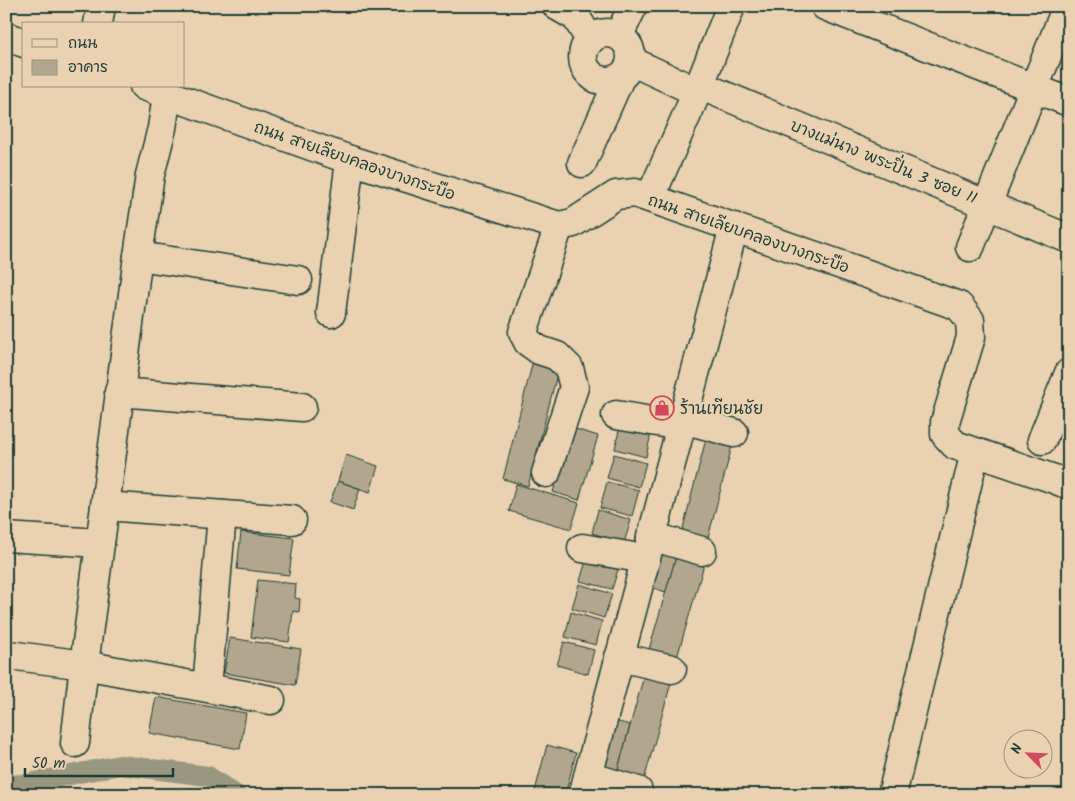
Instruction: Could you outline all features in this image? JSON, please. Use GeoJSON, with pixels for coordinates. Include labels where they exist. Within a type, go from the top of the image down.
{"type":"FeatureCollection","features":[{"type":"Feature","properties":{"kind":"street"},"geometry":{"type":"LineString","coordinates":[[98,22],[101,6]]}},
{"type":"Feature","properties":{"kind":"street"},"geometry":{"type":"LineString","coordinates":[[557,6],[576,18],[590,40]]}},
{"type":"Feature","properties":{"kind":"street"},"geometry":{"type":"LineString","coordinates":[[619,36],[633,6]]}},
{"type":"Feature","properties":{"kind":"street"},"geometry":{"type":"LineString","coordinates":[[650,198],[731,6]]}},
{"type":"Feature","properties":{"kind":"street"},"geometry":{"type":"LineString","coordinates":[[825,6],[1069,102]]}},
{"type":"Feature","properties":{"kind":"street"},"geometry":{"type":"LineString","coordinates":[[970,247],[1066,6]]}},
{"type":"Feature","properties":{"kind":"street"},"geometry":{"type":"LineString","coordinates":[[582,163],[625,69],[630,49],[624,39],[604,33],[590,40],[586,45],[583,59],[588,72],[599,80],[613,80],[625,69]]}},
{"type":"Feature","properties":{"kind":"street"},"geometry":{"type":"LineString","coordinates":[[6,36],[22,42]]}},
{"type":"Feature","properties":{"kind":"street","name":"บางแม่นาง พระปิ่น 3 ซอย 11"},"geometry":{"type":"LineString","coordinates":[[625,69],[698,88],[988,204],[1069,239]]}},
{"type":"Feature","properties":{"kind":"street"},"geometry":{"type":"LineString","coordinates":[[75,744],[138,256],[150,175],[162,128],[156,91]]}},
{"type":"Feature","properties":{"kind":"street","name":"ถนน สายเลียบคลองบางกระบือ"},"geometry":{"type":"LineString","coordinates":[[156,91],[350,160],[559,226],[573,223],[616,195],[635,193],[959,306],[970,320],[971,337],[945,422],[945,434],[955,445],[1069,485]]}},
{"type":"Feature","properties":{"kind":"street"},"geometry":{"type":"LineString","coordinates":[[332,313],[350,160]]}},
{"type":"Feature","properties":{"kind":"street"},"geometry":{"type":"LineString","coordinates":[[546,473],[574,387],[569,368],[557,356],[540,350],[528,342],[523,332],[559,226]]}},
{"type":"Feature","properties":{"kind":"street"},"geometry":{"type":"LineString","coordinates":[[638,791],[585,785],[734,227]]}},
{"type":"Feature","properties":{"kind":"street"},"geometry":{"type":"LineString","coordinates":[[138,256],[298,280]]}},
{"type":"Feature","properties":{"kind":"street"},"geometry":{"type":"LineString","coordinates":[[1042,440],[1069,373]]}},
{"type":"Feature","properties":{"kind":"street"},"geometry":{"type":"LineString","coordinates":[[119,392],[302,407]]}},
{"type":"Feature","properties":{"kind":"street"},"geometry":{"type":"LineString","coordinates":[[616,415],[682,422],[734,433]]}},
{"type":"Feature","properties":{"kind":"street"},"geometry":{"type":"LineString","coordinates":[[892,795],[976,452]]}},
{"type":"Feature","properties":{"kind":"street"},"geometry":{"type":"LineString","coordinates":[[105,506],[292,520]]}},
{"type":"Feature","properties":{"kind":"street"},"geometry":{"type":"LineString","coordinates":[[208,687],[222,515]]}},
{"type":"Feature","properties":{"kind":"street"},"geometry":{"type":"LineString","coordinates":[[6,537],[100,543]]}},
{"type":"Feature","properties":{"kind":"street"},"geometry":{"type":"LineString","coordinates":[[582,548],[648,548],[702,551]]}},
{"type":"Feature","properties":{"kind":"street"},"geometry":{"type":"LineString","coordinates":[[9,655],[84,665],[271,700]]}},
{"type":"Feature","properties":{"kind":"street"},"geometry":{"type":"LineString","coordinates":[[620,657],[672,669]]}},
{"type":"Feature","properties":{"kind":"building"},"geometry":{"type":"Polygon","coordinates":[[[534,357],[560,363],[528,486],[503,479],[534,357]]]}},
{"type":"Feature","properties":{"kind":"building"},"geometry":{"type":"Polygon","coordinates":[[[620,425],[651,433],[646,457],[615,449],[620,425]]]}},
{"type":"Feature","properties":{"kind":"building"},"geometry":{"type":"Polygon","coordinates":[[[572,428],[598,436],[579,500],[553,492],[572,428]]]}},
{"type":"Feature","properties":{"kind":"building"},"geometry":{"type":"Polygon","coordinates":[[[707,435],[733,442],[707,542],[681,536],[707,435]]]}},
{"type":"Feature","properties":{"kind":"building"},"geometry":{"type":"Polygon","coordinates":[[[614,454],[646,463],[639,487],[607,478],[614,454]]]}},
{"type":"Feature","properties":{"kind":"building"},"geometry":{"type":"Polygon","coordinates":[[[346,455],[378,466],[370,492],[338,481],[346,455]]]}},
{"type":"Feature","properties":{"kind":"building"},"geometry":{"type":"Polygon","coordinates":[[[338,481],[360,489],[353,510],[330,502],[338,481]]]}},
{"type":"Feature","properties":{"kind":"building"},"geometry":{"type":"Polygon","coordinates":[[[607,482],[639,490],[632,516],[600,508],[607,482]]]}},
{"type":"Feature","properties":{"kind":"building"},"geometry":{"type":"Polygon","coordinates":[[[516,484],[579,503],[571,529],[509,511],[516,484]]]}},
{"type":"Feature","properties":{"kind":"building"},"geometry":{"type":"Polygon","coordinates":[[[598,510],[631,520],[624,543],[592,533],[598,510]]]}},
{"type":"Feature","properties":{"kind":"building"},"geometry":{"type":"Polygon","coordinates":[[[241,532],[294,538],[289,575],[237,569],[241,532]]]}},
{"type":"Feature","properties":{"kind":"building"},"geometry":{"type":"Polygon","coordinates":[[[661,548],[677,553],[666,592],[650,587],[661,548]]]}},
{"type":"Feature","properties":{"kind":"building"},"geometry":{"type":"Polygon","coordinates":[[[677,553],[705,561],[676,661],[648,653],[677,553]]]}},
{"type":"Feature","properties":{"kind":"building"},"geometry":{"type":"Polygon","coordinates":[[[588,554],[620,563],[612,589],[580,581],[588,554]]]}},
{"type":"Feature","properties":{"kind":"building"},"geometry":{"type":"Polygon","coordinates":[[[258,580],[296,584],[295,598],[300,599],[299,612],[293,611],[289,642],[251,637],[258,580]]]}},
{"type":"Feature","properties":{"kind":"building"},"geometry":{"type":"Polygon","coordinates":[[[579,584],[612,594],[604,618],[572,608],[579,584]]]}},
{"type":"Feature","properties":{"kind":"building"},"geometry":{"type":"Polygon","coordinates":[[[571,612],[602,621],[596,645],[565,637],[571,612]]]}},
{"type":"Feature","properties":{"kind":"building"},"geometry":{"type":"Polygon","coordinates":[[[230,638],[301,649],[295,685],[224,673],[230,638]]]}},
{"type":"Feature","properties":{"kind":"building"},"geometry":{"type":"Polygon","coordinates":[[[564,642],[594,650],[588,674],[557,665],[564,642]]]}},
{"type":"Feature","properties":{"kind":"building"},"geometry":{"type":"Polygon","coordinates":[[[645,672],[672,679],[643,784],[616,776],[645,672]]]}},
{"type":"Feature","properties":{"kind":"building"},"geometry":{"type":"Polygon","coordinates":[[[156,697],[246,713],[240,749],[149,733],[156,697]]]}},
{"type":"Feature","properties":{"kind":"building"},"geometry":{"type":"Polygon","coordinates":[[[615,721],[630,725],[616,776],[601,772],[615,721]]]}},
{"type":"Feature","properties":{"kind":"building"},"geometry":{"type":"Polygon","coordinates":[[[547,745],[576,753],[565,795],[534,795],[547,745]]]}},
{"type":"Feature","properties":{"kind":"waterway"},"geometry":{"type":"LineString","coordinates":[[6,785],[25,784],[120,765],[208,776],[236,795]]}},
{"type":"Feature","properties":{"kind":"place","name":"ร้านเทียนชัย"},"geometry":{"type":"Point","coordinates":[662,408]}}]}
